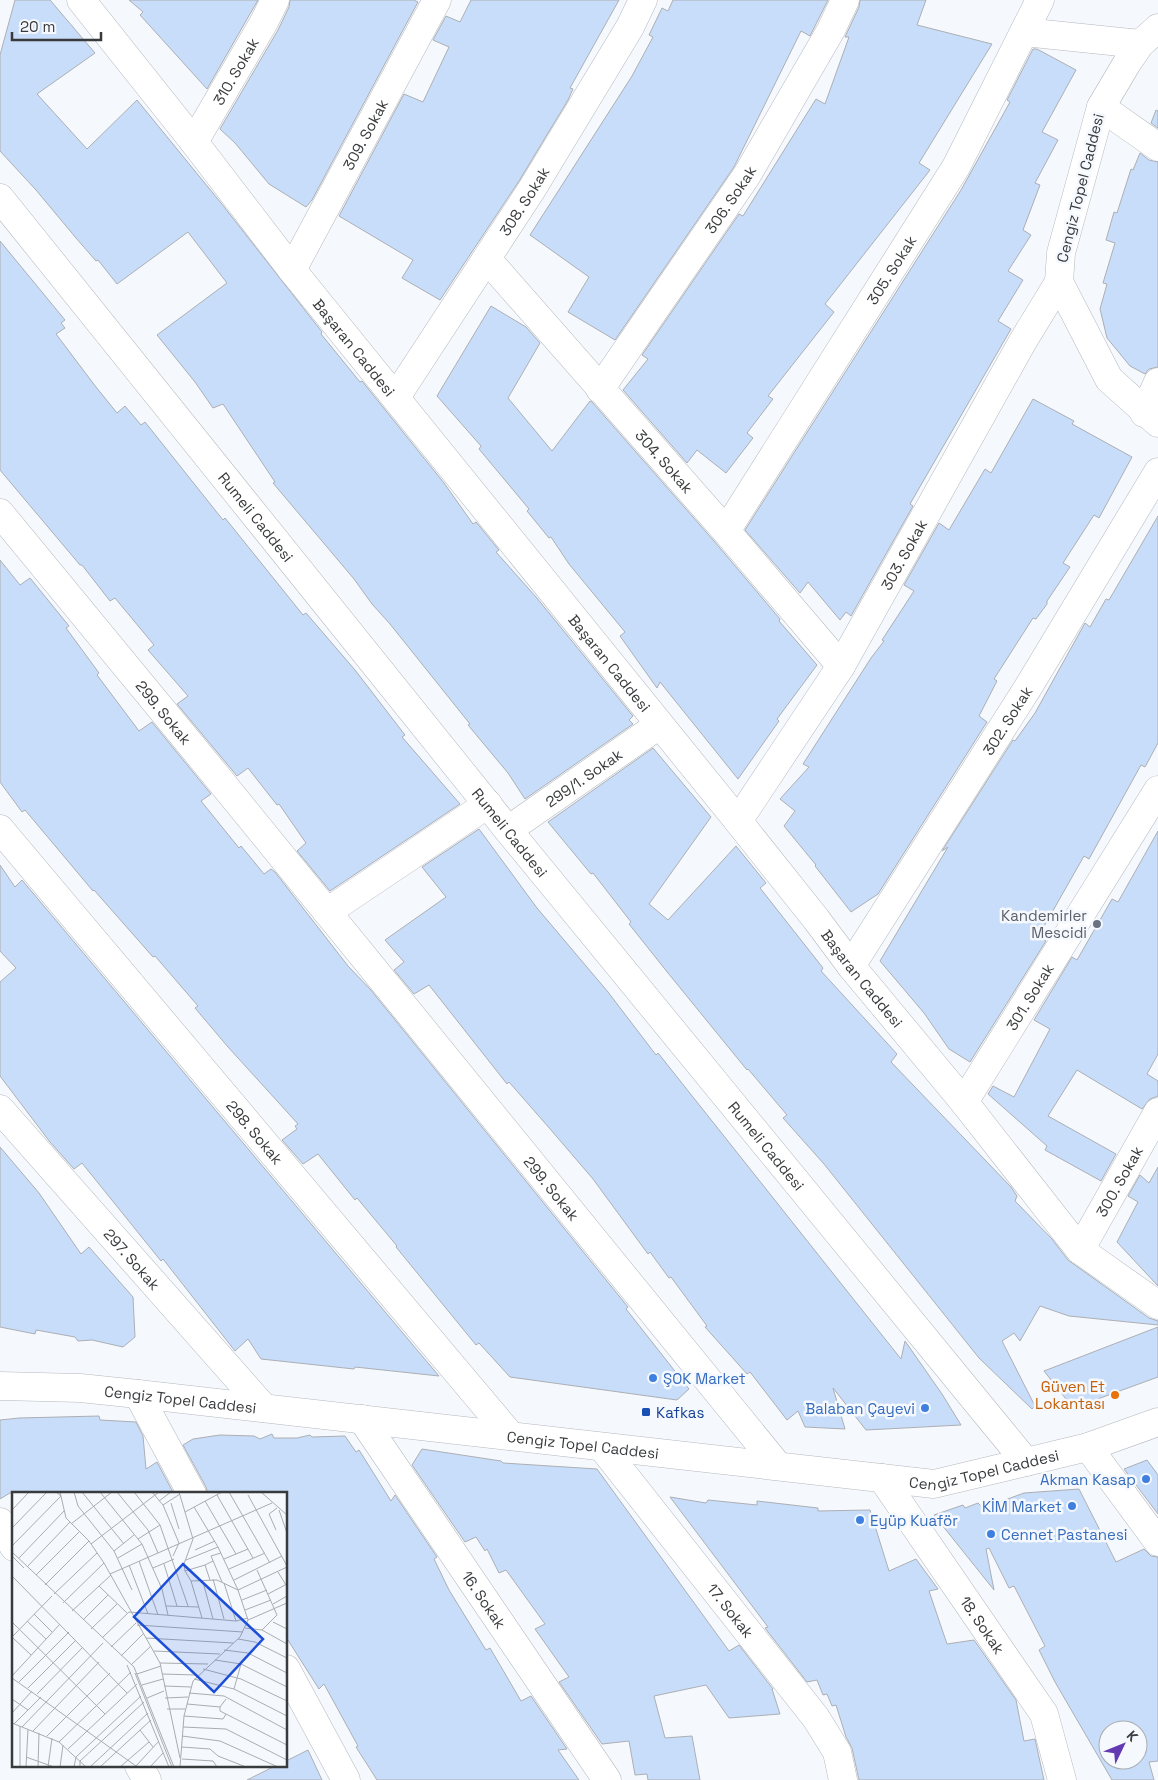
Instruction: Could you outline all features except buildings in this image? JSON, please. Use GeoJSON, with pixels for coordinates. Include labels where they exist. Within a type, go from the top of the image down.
{"type":"FeatureCollection","features":[{"type":"Feature","properties":{"kind":"street","name":"Başaran Caddesi"},"geometry":{"type":"LineString","coordinates":[[81,0],[194,142],[292,270],[738,821],[851,966],[964,1102],[1080,1250],[1158,1305]]}},
{"type":"Feature","properties":{"kind":"street","name":"310. Sokak"},"geometry":{"type":"LineString","coordinates":[[194,142],[275,0]]}},
{"type":"Feature","properties":{"kind":"street","name":"309. Sokak"},"geometry":{"type":"LineString","coordinates":[[292,270],[437,0]]}},
{"type":"Feature","properties":{"kind":"street","name":"308. Sokak"},"geometry":{"type":"LineString","coordinates":[[396,397],[537,181],[630,27],[642,0]]}},
{"type":"Feature","properties":{"kind":"street","name":"306. Sokak"},"geometry":{"type":"LineString","coordinates":[[600,389],[748,175],[845,0]]}},
{"type":"Feature","properties":{"kind":"street","name":"305. Sokak"},"geometry":{"type":"LineString","coordinates":[[726,531],[956,167],[1040,0]]}},
{"type":"Feature","properties":{"kind":"street"},"geometry":{"type":"LineString","coordinates":[[1024,32],[1149,36]]}},
{"type":"Feature","properties":{"kind":"street","name":"Cengiz Topel Caddesi"},"geometry":{"type":"LineString","coordinates":[[1149,36],[1126,63],[1101,107],[1061,253],[1059,282],[1109,379],[1151,418]]}},
{"type":"Feature","properties":{"kind":"street"},"geometry":{"type":"LineString","coordinates":[[1101,107],[1158,147]]}},
{"type":"Feature","properties":{"kind":"street","name":"Rumeli Caddesi"},"geometry":{"type":"LineString","coordinates":[[0,198],[508,830],[1026,1462]]}},
{"type":"Feature","properties":{"kind":"street","name":"304. Sokak"},"geometry":{"type":"LineString","coordinates":[[486,259],[726,531],[841,666]]}},
{"type":"Feature","properties":{"kind":"street","name":"303. Sokak"},"geometry":{"type":"LineString","coordinates":[[738,821],[841,666],[1023,341],[1059,282]]}},
{"type":"Feature","properties":{"kind":"street"},"geometry":{"type":"LineString","coordinates":[[1151,418],[1158,382]]}},
{"type":"Feature","properties":{"kind":"street","name":"302. Sokak"},"geometry":{"type":"LineString","coordinates":[[851,966],[1027,689],[1158,472]]}},
{"type":"Feature","properties":{"kind":"street","name":"299. Sokak"},"geometry":{"type":"LineString","coordinates":[[0,514],[778,1466]]}},
{"type":"Feature","properties":{"kind":"street","name":"299/1. Sokak"},"geometry":{"type":"LineString","coordinates":[[508,830],[659,725]]}},
{"type":"Feature","properties":{"kind":"street","name":"301. Sokak"},"geometry":{"type":"LineString","coordinates":[[964,1102],[1158,790]]}},
{"type":"Feature","properties":{"kind":"street"},"geometry":{"type":"LineString","coordinates":[[327,912],[488,804]]}},
{"type":"Feature","properties":{"kind":"street","name":"298. Sokak"},"geometry":{"type":"LineString","coordinates":[[0,829],[511,1436]]}},
{"type":"Feature","properties":{"kind":"street","name":"297. Sokak"},"geometry":{"type":"LineString","coordinates":[[0,1109],[264,1408]]}},
{"type":"Feature","properties":{"kind":"street","name":"300. Sokak"},"geometry":{"type":"LineString","coordinates":[[1080,1250],[1158,1112]]}},
{"type":"Feature","properties":{"kind":"street","name":"Cengiz Topel Caddesi"},"geometry":{"type":"LineString","coordinates":[[0,1386],[80,1388],[138,1394],[934,1484],[1088,1448],[1158,1422]]}},
{"type":"Feature","properties":{"kind":"street"},"geometry":{"type":"LineString","coordinates":[[138,1394],[191,1492]]}},
{"type":"Feature","properties":{"kind":"street","name":"16. Sokak"},"geometry":{"type":"LineString","coordinates":[[362,1419],[606,1780]]}},
{"type":"Feature","properties":{"kind":"street","name":"17. Sokak"},"geometry":{"type":"LineString","coordinates":[[602,1447],[816,1718],[837,1752],[843,1780]]}},
{"type":"Feature","properties":{"kind":"street"},"geometry":{"type":"LineString","coordinates":[[1088,1448],[1158,1542]]}},
{"type":"Feature","properties":{"kind":"street","name":"18. Sokak"},"geometry":{"type":"LineString","coordinates":[[882,1478],[1044,1714],[1062,1780]]}},
{"type":"Feature","properties":{"kind":"street"},"geometry":{"type":"LineString","coordinates":[[0,1522],[12,1543]]}},
{"type":"Feature","properties":{"kind":"street"},"geometry":{"type":"LineString","coordinates":[[288,1673],[346,1780]]}},
{"type":"Feature","properties":{"kind":"street"},"geometry":{"type":"LineString","coordinates":[[140,1768],[146,1780]]}},
{"type":"Feature","properties":{"kind":"place","name":"Kandemirler Mescidi"},"geometry":{"type":"Point","coordinates":[1097,924]}},
{"type":"Feature","properties":{"kind":"place","name":"ŞOK Market"},"geometry":{"type":"Point","coordinates":[653,1378]}},
{"type":"Feature","properties":{"kind":"place","name":"Güven Et Lokantası"},"geometry":{"type":"Point","coordinates":[1115,1395]}},
{"type":"Feature","properties":{"kind":"place","name":"Balaban Çayevi"},"geometry":{"type":"Point","coordinates":[925,1408]}},
{"type":"Feature","properties":{"kind":"place","name":"Kafkas"},"geometry":{"type":"Point","coordinates":[646,1412]}},
{"type":"Feature","properties":{"kind":"place","name":"Akman Kasap"},"geometry":{"type":"Point","coordinates":[1146,1479]}},
{"type":"Feature","properties":{"kind":"place","name":"KİM Market"},"geometry":{"type":"Point","coordinates":[1072,1506]}},
{"type":"Feature","properties":{"kind":"place","name":"Eyüp Kuaför"},"geometry":{"type":"Point","coordinates":[860,1520]}},
{"type":"Feature","properties":{"kind":"place","name":"Cennet Pastanesi"},"geometry":{"type":"Point","coordinates":[991,1534]}}]}
